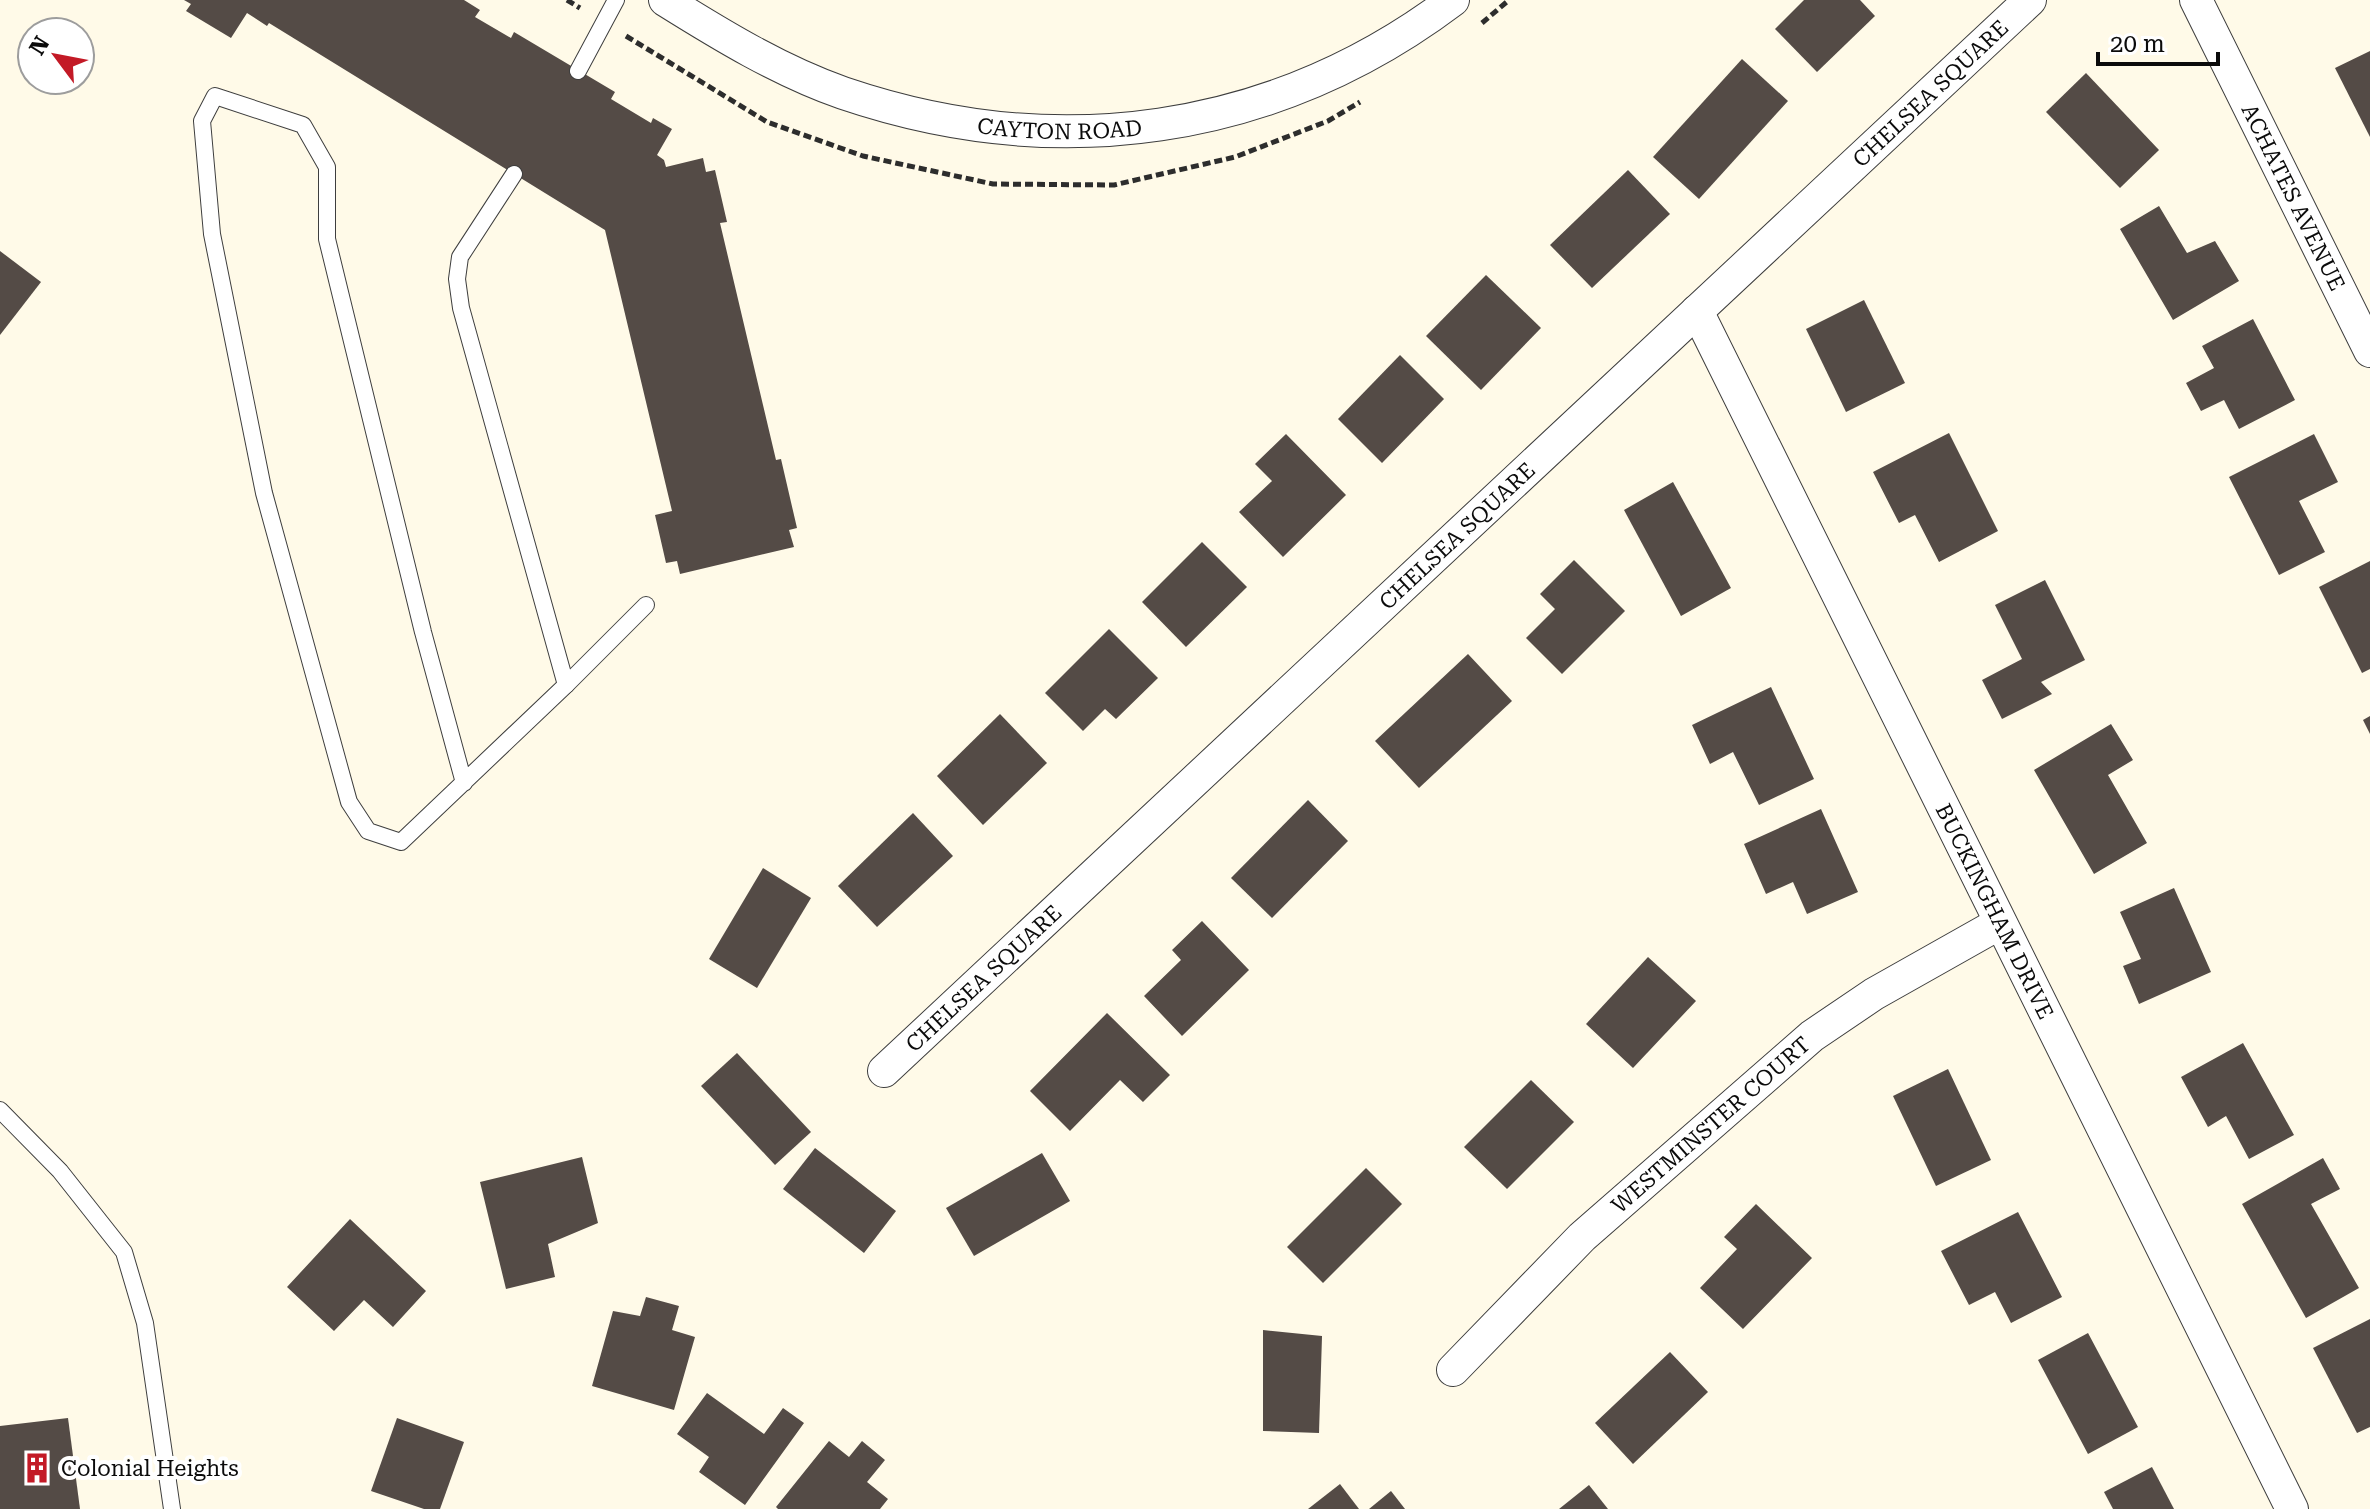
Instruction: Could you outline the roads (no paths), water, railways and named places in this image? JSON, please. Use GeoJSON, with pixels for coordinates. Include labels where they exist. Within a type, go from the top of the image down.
{"type":"FeatureCollection","features":[{"type":"Feature","properties":{"kind":"street","name":"CAYTON ROAD"},"geometry":{"type":"LineString","coordinates":[[665,0],[768,60],[840,92],[915,115],[992,129],[1081,132],[1159,126],[1225,112],[1289,92],[1361,60],[1428,20],[1453,0]]}},
{"type":"Feature","properties":{"kind":"street","name":"CHELSEA SQUARE"},"geometry":{"type":"LineString","coordinates":[[884,1071],[2030,0]]}},
{"type":"Feature","properties":{"kind":"street","name":"ACHATES AVENUE"},"geometry":{"type":"LineString","coordinates":[[2196,0],[2370,351]]}},
{"type":"Feature","properties":{"kind":"street","name":"BUCKINGHAM DRIVE"},"geometry":{"type":"LineString","coordinates":[[1697,311],[2292,1509]]}},
{"type":"Feature","properties":{"kind":"street","name":"WESTMINSTER COURT"},"geometry":{"type":"LineString","coordinates":[[1453,1370],[1582,1237],[1812,1036],[1874,994],[2000,923]]}},
{"type":"Feature","properties":{"kind":"lane"},"geometry":{"type":"LineString","coordinates":[[578,71],[616,0]]}},
{"type":"Feature","properties":{"kind":"lane"},"geometry":{"type":"LineString","coordinates":[[464,783],[423,632],[327,239],[327,167],[303,125],[215,96],[202,121],[212,234],[264,493],[349,802],[368,831],[401,842],[464,783],[566,685],[646,605]]}},
{"type":"Feature","properties":{"kind":"lane"},"geometry":{"type":"LineString","coordinates":[[514,174],[460,257],[457,279],[461,308],[566,685]]}},
{"type":"Feature","properties":{"kind":"lane"},"geometry":{"type":"LineString","coordinates":[[0,1110],[60,1171],[124,1252],[145,1323],[172,1509]]}},
{"type":"Feature","properties":{"kind":"place","name":"Colonial Heights"},"geometry":{"type":"Point","coordinates":[37,1468]}}]}
